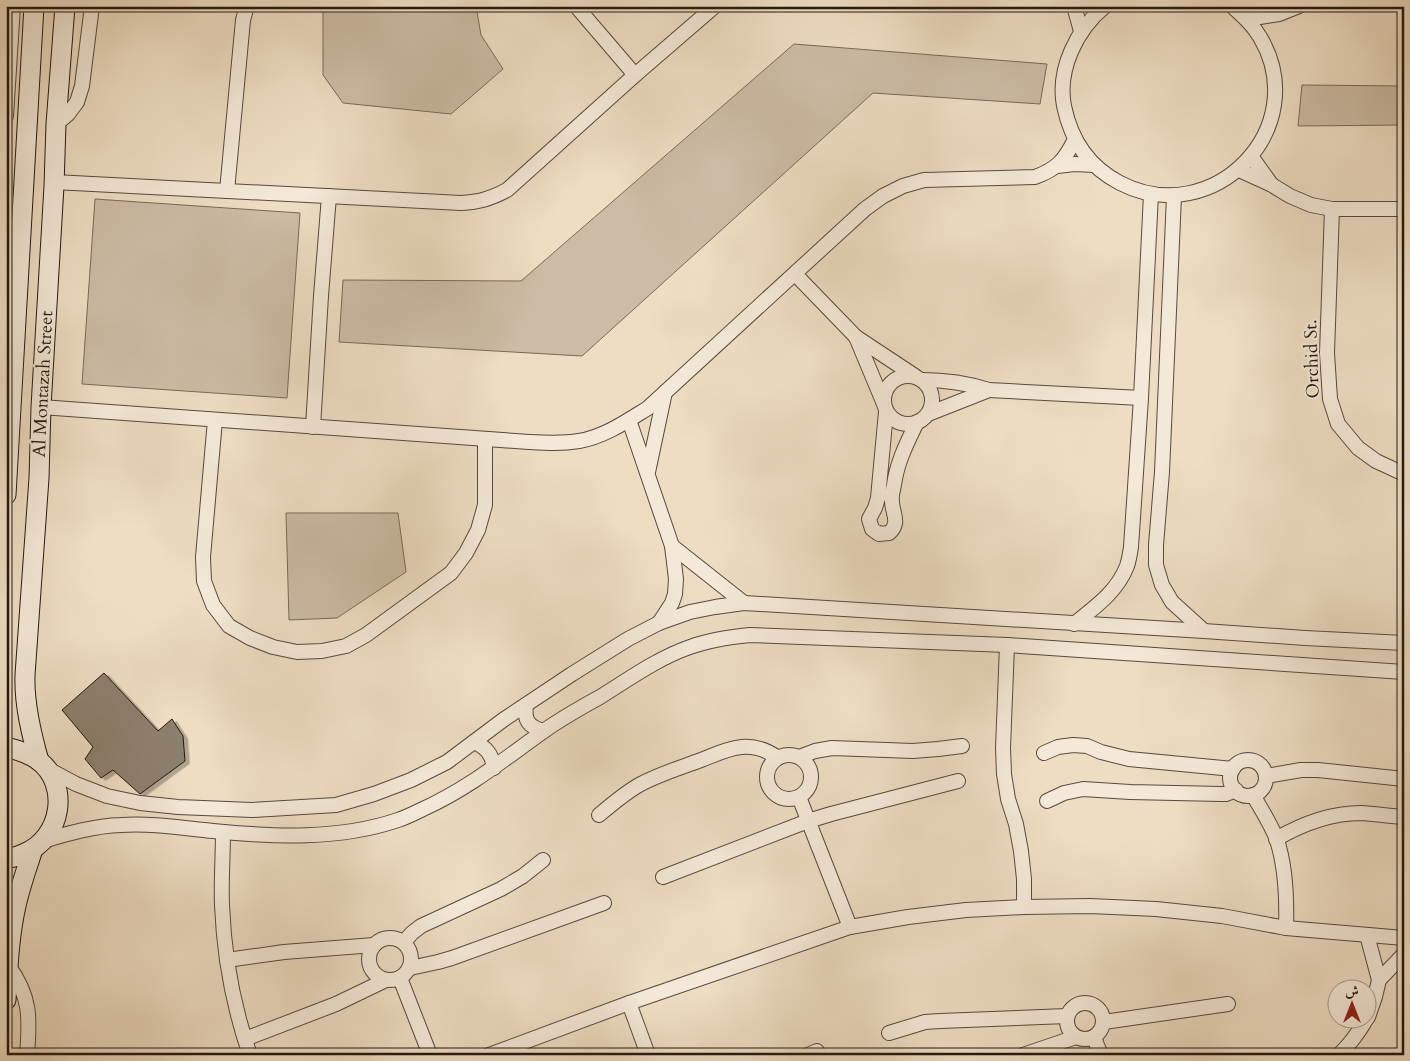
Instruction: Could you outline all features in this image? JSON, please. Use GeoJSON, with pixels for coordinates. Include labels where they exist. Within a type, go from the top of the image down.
{"type":"FeatureCollection","features":[{"type":"Feature","properties":{"kind":"street"},"geometry":{"type":"LineString","coordinates":[[6,116],[13,6]]}},
{"type":"Feature","properties":{"kind":"street","name":"Al Montazah Street"},"geometry":{"type":"LineString","coordinates":[[7,486],[34,6]]}},
{"type":"Feature","properties":{"kind":"street","name":"Al Montazah Street"},"geometry":{"type":"LineString","coordinates":[[38,845],[52,828],[58,813],[58,797],[54,782],[43,764],[29,720],[24,687],[39,478],[56,124],[65,6]]}},
{"type":"Feature","properties":{"kind":"street"},"geometry":{"type":"LineString","coordinates":[[26,122],[56,124],[68,114],[77,102],[82,86],[92,6]]}},
{"type":"Feature","properties":{"kind":"street"},"geometry":{"type":"LineString","coordinates":[[227,191],[243,20],[247,6]]}},
{"type":"Feature","properties":{"kind":"street"},"geometry":{"type":"LineString","coordinates":[[576,6],[635,75]]}},
{"type":"Feature","properties":{"kind":"street"},"geometry":{"type":"LineString","coordinates":[[54,182],[477,202],[492,198],[507,190],[715,6]]}},
{"type":"Feature","properties":{"kind":"street"},"geometry":{"type":"LineString","coordinates":[[1074,6],[1081,31]]}},
{"type":"Feature","properties":{"kind":"street"},"geometry":{"type":"LineString","coordinates":[[1089,6],[1105,7]]}},
{"type":"Feature","properties":{"kind":"street"},"geometry":{"type":"LineString","coordinates":[[1105,7],[1081,31],[1069,56],[1063,83],[1068,121],[1075,139],[1083,152],[1110,178],[1130,188],[1151,194],[1174,196],[1198,192],[1219,183],[1239,170],[1263,138],[1271,118],[1274,77],[1269,57],[1261,38],[1247,19],[1232,6]]}},
{"type":"Feature","properties":{"kind":"street"},"geometry":{"type":"LineString","coordinates":[[1247,19],[1279,14],[1299,6]]}},
{"type":"Feature","properties":{"kind":"street"},"geometry":{"type":"LineString","coordinates":[[1261,38],[1279,14]]}},
{"type":"Feature","properties":{"kind":"street"},"geometry":{"type":"LineString","coordinates":[[41,407],[554,444],[581,441],[607,433],[648,408],[865,210],[883,196],[903,186],[924,180],[1034,177],[1046,173],[1057,166],[1068,154],[1075,139]]}},
{"type":"Feature","properties":{"kind":"street"},"geometry":{"type":"LineString","coordinates":[[1251,156],[1272,184]]}},
{"type":"Feature","properties":{"kind":"street"},"geometry":{"type":"LineString","coordinates":[[1057,166],[1094,164]]}},
{"type":"Feature","properties":{"kind":"street"},"geometry":{"type":"LineString","coordinates":[[1239,170],[1272,184],[1290,196],[1311,205],[1332,209],[1404,209]]}},
{"type":"Feature","properties":{"kind":"street"},"geometry":{"type":"LineString","coordinates":[[1074,624],[1106,598],[1118,583],[1127,566],[1132,547],[1151,194]]}},
{"type":"Feature","properties":{"kind":"street"},"geometry":{"type":"LineString","coordinates":[[313,427],[329,196]]}},
{"type":"Feature","properties":{"kind":"street"},"geometry":{"type":"LineString","coordinates":[[1174,196],[1156,565],[1162,585],[1172,602],[1204,631]]}},
{"type":"Feature","properties":{"kind":"street","name":"Orchid St."},"geometry":{"type":"LineString","coordinates":[[1332,209],[1327,353],[1330,399],[1338,424],[1358,448],[1376,461],[1404,474]]}},
{"type":"Feature","properties":{"kind":"street"},"geometry":{"type":"LineString","coordinates":[[795,274],[856,337],[919,378],[928,385],[931,392],[931,407],[899,461],[885,499],[884,395],[892,381],[899,377],[907,375],[919,378],[956,381],[989,390],[1141,398]]}},
{"type":"Feature","properties":{"kind":"street"},"geometry":{"type":"LineString","coordinates":[[856,337],[885,408],[892,418],[900,423],[908,424],[989,390]]}},
{"type":"Feature","properties":{"kind":"street"},"geometry":{"type":"LineString","coordinates":[[647,473],[665,392]]}},
{"type":"Feature","properties":{"kind":"street"},"geometry":{"type":"LineString","coordinates":[[215,420],[203,557],[204,581],[213,605],[229,626],[250,638],[273,647],[297,652],[322,651],[346,646],[366,635],[451,573],[466,553],[478,530],[485,505],[485,439]]}},
{"type":"Feature","properties":{"kind":"street"},"geometry":{"type":"LineString","coordinates":[[629,420],[672,546],[676,579],[675,594],[672,603],[659,623]]}},
{"type":"Feature","properties":{"kind":"street"},"geometry":{"type":"LineString","coordinates":[[7,486],[39,478]]}},
{"type":"Feature","properties":{"kind":"street"},"geometry":{"type":"LineString","coordinates":[[672,546],[744,603]]}},
{"type":"Feature","properties":{"kind":"street"},"geometry":{"type":"LineString","coordinates":[[6,747],[24,751],[84,787],[107,796],[140,803],[178,807],[262,810],[336,805],[374,794],[411,780],[446,762],[526,705],[628,639],[659,623],[690,612],[744,603],[1404,643]]}},
{"type":"Feature","properties":{"kind":"street"},"geometry":{"type":"LineString","coordinates":[[6,858],[22,854],[38,845],[68,833],[94,827],[148,825],[223,832],[291,835],[328,834],[364,829],[399,820],[464,788],[544,731],[653,664],[690,647],[724,638],[750,636],[1007,645],[1404,672]]}},
{"type":"Feature","properties":{"kind":"street"},"geometry":{"type":"LineString","coordinates":[[1007,645],[1003,748],[1004,774],[1021,851],[1024,907]]}},
{"type":"Feature","properties":{"kind":"street"},"geometry":{"type":"LineString","coordinates":[[526,705],[525,714],[528,722],[535,729],[544,731]]}},
{"type":"Feature","properties":{"kind":"street"},"geometry":{"type":"LineString","coordinates":[[474,742],[482,745],[488,751],[493,759],[494,768]]}},
{"type":"Feature","properties":{"kind":"street"},"geometry":{"type":"LineString","coordinates":[[799,757],[815,751],[832,748],[913,751],[938,750],[962,746]]}},
{"type":"Feature","properties":{"kind":"street"},"geometry":{"type":"LineString","coordinates":[[1044,753],[1058,747],[1087,746],[1101,752],[1129,759],[1233,769]]}},
{"type":"Feature","properties":{"kind":"street"},"geometry":{"type":"LineString","coordinates":[[599,815],[640,784],[726,751],[740,747],[755,747],[778,758]]}},
{"type":"Feature","properties":{"kind":"street"},"geometry":{"type":"LineString","coordinates":[[788,755],[799,757],[809,767],[811,774],[808,787],[799,797],[790,799],[774,794],[769,787],[767,770],[778,758],[788,755]]}},
{"type":"Feature","properties":{"kind":"street"},"geometry":{"type":"LineString","coordinates":[[1252,760],[1262,766],[1266,776],[1262,790],[1253,795],[1244,795],[1232,786],[1233,769],[1241,761],[1252,760]]}},
{"type":"Feature","properties":{"kind":"street"},"geometry":{"type":"LineString","coordinates":[[1266,776],[1301,770],[1318,770],[1404,779]]}},
{"type":"Feature","properties":{"kind":"street"},"geometry":{"type":"LineString","coordinates":[[664,877],[808,820],[958,781]]}},
{"type":"Feature","properties":{"kind":"street"},"geometry":{"type":"LineString","coordinates":[[1047,801],[1064,793],[1083,789],[1221,794],[1236,790]]}},
{"type":"Feature","properties":{"kind":"street"},"geometry":{"type":"LineString","coordinates":[[1253,795],[1276,838],[1284,868],[1287,898],[1286,928]]}},
{"type":"Feature","properties":{"kind":"street"},"geometry":{"type":"LineString","coordinates":[[799,797],[850,927]]}},
{"type":"Feature","properties":{"kind":"street"},"geometry":{"type":"LineString","coordinates":[[1276,838],[1317,820],[1338,815],[1361,813],[1404,818]]}},
{"type":"Feature","properties":{"kind":"street"},"geometry":{"type":"LineString","coordinates":[[223,832],[222,903],[227,960],[234,1000],[250,1055]]}},
{"type":"Feature","properties":{"kind":"street"},"geometry":{"type":"LineString","coordinates":[[6,1000],[11,935],[16,906],[24,877],[38,845]]}},
{"type":"Feature","properties":{"kind":"street"},"geometry":{"type":"LineString","coordinates":[[404,942],[421,926],[501,889],[523,876],[543,860]]}},
{"type":"Feature","properties":{"kind":"street"},"geometry":{"type":"LineString","coordinates":[[244,1039],[336,1004],[398,975],[452,958],[604,904]]}},
{"type":"Feature","properties":{"kind":"street"},"geometry":{"type":"LineString","coordinates":[[489,1055],[629,1003],[850,927],[908,917],[966,910],[1090,906],[1156,909],[1222,916],[1286,928],[1404,938]]}},
{"type":"Feature","properties":{"kind":"street"},"geometry":{"type":"LineString","coordinates":[[1367,935],[1379,980],[1378,984]]}},
{"type":"Feature","properties":{"kind":"street"},"geometry":{"type":"LineString","coordinates":[[392,937],[404,942],[411,954],[411,961],[398,975],[379,977],[373,972],[370,966],[370,951],[379,940],[392,937]]}},
{"type":"Feature","properties":{"kind":"street"},"geometry":{"type":"LineString","coordinates":[[227,960],[284,952],[374,945]]}},
{"type":"Feature","properties":{"kind":"street"},"geometry":{"type":"LineString","coordinates":[[1379,980],[1404,954]]}},
{"type":"Feature","properties":{"kind":"street"},"geometry":{"type":"LineString","coordinates":[[8,965],[18,978],[28,1009],[27,1055]]}},
{"type":"Feature","properties":{"kind":"street"},"geometry":{"type":"LineString","coordinates":[[398,975],[430,1055]]}},
{"type":"Feature","properties":{"kind":"street"},"geometry":{"type":"LineString","coordinates":[[1085,1002],[1099,1008],[1103,1014],[1104,1022],[1101,1031],[1094,1038],[1085,1040],[1076,1037],[1070,1032],[1067,1016],[1077,1004],[1085,1002]]}},
{"type":"Feature","properties":{"kind":"street"},"geometry":{"type":"LineString","coordinates":[[629,1003],[648,1055]]}},
{"type":"Feature","properties":{"kind":"street"},"geometry":{"type":"LineString","coordinates":[[1104,1022],[1228,1004]]}},
{"type":"Feature","properties":{"kind":"street"},"geometry":{"type":"LineString","coordinates":[[889,1033],[925,1022],[1067,1016]]}},
{"type":"Feature","properties":{"kind":"street"},"geometry":{"type":"LineString","coordinates":[[1339,1055],[1362,1028]]}},
{"type":"Feature","properties":{"kind":"street"},"geometry":{"type":"LineString","coordinates":[[1023,1055],[1076,1037]]}},
{"type":"Feature","properties":{"kind":"street"},"geometry":{"type":"LineString","coordinates":[[1094,1038],[1101,1055]]}},
{"type":"Feature","properties":{"kind":"shaded area"},"geometry":{"type":"Polygon","coordinates":[[[323,6],[476,6],[481,35],[503,69],[451,114],[343,103],[323,75],[323,6]]]}},
{"type":"Feature","properties":{"kind":"shaded area"},"geometry":{"type":"Polygon","coordinates":[[[794,44],[1047,64],[1040,104],[873,93],[582,356],[339,342],[343,280],[521,281],[794,44]]]}},
{"type":"Feature","properties":{"kind":"shaded area"},"geometry":{"type":"Polygon","coordinates":[[[1302,85],[1404,86],[1404,125],[1298,126],[1302,85]]]}},
{"type":"Feature","properties":{"kind":"shaded area"},"geometry":{"type":"Polygon","coordinates":[[[95,199],[300,213],[287,398],[82,384],[95,199]]]}},
{"type":"Feature","properties":{"kind":"shaded area"},"geometry":{"type":"Polygon","coordinates":[[[286,513],[398,513],[406,572],[337,618],[289,620],[286,513]]]}},
{"type":"Feature","properties":{"kind":"building"},"geometry":{"type":"Polygon","coordinates":[[[104,673],[158,731],[172,719],[183,736],[185,761],[140,794],[113,770],[101,778],[85,759],[93,747],[62,710],[104,673]]]}}]}
